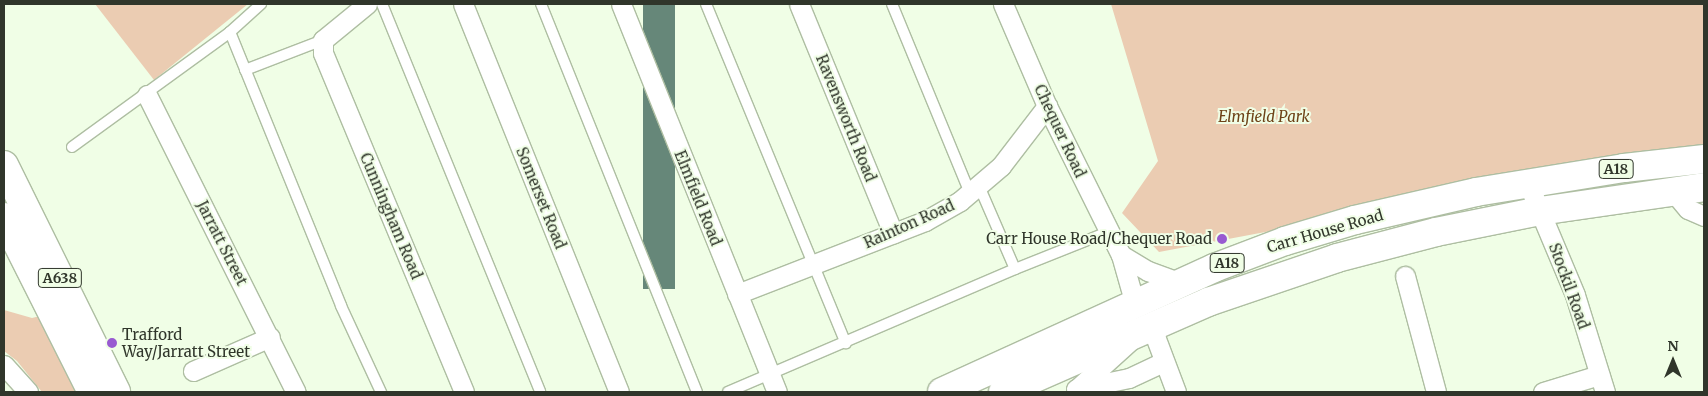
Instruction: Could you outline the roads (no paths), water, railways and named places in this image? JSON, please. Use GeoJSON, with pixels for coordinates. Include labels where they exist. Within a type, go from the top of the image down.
{"type":"FeatureCollection","features":[{"type":"Feature","properties":{"kind":"highway","name":"Carr House Road"},"geometry":{"type":"LineString","coordinates":[[942,392],[1180,283],[1285,241],[1346,223],[1528,182],[1704,159]]}},
{"type":"Feature","properties":{"kind":"highway","name":"A638"},"geometry":{"type":"LineString","coordinates":[[4,165],[116,392]]}},
{"type":"Feature","properties":{"kind":"highway","name":"Carr House Road"},"geometry":{"type":"LineString","coordinates":[[1003,392],[1208,302],[1337,258],[1436,232],[1540,211],[1671,190],[1704,187]]}},
{"type":"Feature","properties":{"kind":"highway","name":"A638"},"geometry":{"type":"LineString","coordinates":[[4,217],[92,392]]}},
{"type":"Feature","properties":{"kind":"street"},"geometry":{"type":"LineString","coordinates":[[323,40],[367,4]]}},
{"type":"Feature","properties":{"kind":"street","name":"Somerset Road"},"geometry":{"type":"LineString","coordinates":[[463,4],[619,392]]}},
{"type":"Feature","properties":{"kind":"street","name":"Elmfield Road"},"geometry":{"type":"LineString","coordinates":[[621,4],[774,384]]}},
{"type":"Feature","properties":{"kind":"street","name":"Ravensworth Road"},"geometry":{"type":"LineString","coordinates":[[799,4],[893,233]]}},
{"type":"Feature","properties":{"kind":"street","name":"Chequer Road"},"geometry":{"type":"LineString","coordinates":[[1003,4],[1047,106],[1121,255],[1135,304]]}},
{"type":"Feature","properties":{"kind":"street","name":"Cunningham Road"},"geometry":{"type":"LineString","coordinates":[[323,40],[323,53],[464,392]]}},
{"type":"Feature","properties":{"kind":"street","name":"Jarratt Street"},"geometry":{"type":"LineString","coordinates":[[147,95],[296,392]]}},
{"type":"Feature","properties":{"kind":"street","name":"Rainton Road"},"geometry":{"type":"LineString","coordinates":[[737,294],[943,212],[975,190],[1001,166],[1047,106]]}},
{"type":"Feature","properties":{"kind":"street","name":"Stockil Road"},"geometry":{"type":"LineString","coordinates":[[1528,182],[1575,295],[1602,384]]}},
{"type":"Feature","properties":{"kind":"street"},"geometry":{"type":"LineString","coordinates":[[1671,190],[1688,209],[1704,216]]}},
{"type":"Feature","properties":{"kind":"street","name":"Chequer Road"},"geometry":{"type":"LineString","coordinates":[[1121,255],[1148,271],[1180,283]]}},
{"type":"Feature","properties":{"kind":"street"},"geometry":{"type":"LineString","coordinates":[[1405,276],[1436,392]]}},
{"type":"Feature","properties":{"kind":"street"},"geometry":{"type":"LineString","coordinates":[[1074,391],[1148,328],[1155,336],[1163,362],[1176,392]]}},
{"type":"Feature","properties":{"kind":"street"},"geometry":{"type":"LineString","coordinates":[[193,371],[270,338]]}},
{"type":"Feature","properties":{"kind":"street"},"geometry":{"type":"LineString","coordinates":[[1074,391],[1129,378],[1163,362]]}},
{"type":"Feature","properties":{"kind":"street"},"geometry":{"type":"LineString","coordinates":[[4,365],[28,392]]}},
{"type":"Feature","properties":{"kind":"street"},"geometry":{"type":"LineString","coordinates":[[1543,392],[1602,384]]}},
{"type":"Feature","properties":{"kind":"lane"},"geometry":{"type":"LineString","coordinates":[[72,147],[147,95],[230,32],[261,4]]}},
{"type":"Feature","properties":{"kind":"lane"},"geometry":{"type":"LineString","coordinates":[[382,4],[540,392]]}},
{"type":"Feature","properties":{"kind":"lane"},"geometry":{"type":"LineString","coordinates":[[541,4],[697,392]]}},
{"type":"Feature","properties":{"kind":"lane"},"geometry":{"type":"LineString","coordinates":[[706,4],[846,343]]}},
{"type":"Feature","properties":{"kind":"lane"},"geometry":{"type":"LineString","coordinates":[[892,4],[975,190],[1015,269]]}},
{"type":"Feature","properties":{"kind":"lane"},"geometry":{"type":"LineString","coordinates":[[230,32],[341,306],[381,392]]}},
{"type":"Feature","properties":{"kind":"lane"},"geometry":{"type":"LineString","coordinates":[[245,70],[323,40]]}},
{"type":"Feature","properties":{"kind":"lane"},"geometry":{"type":"LineString","coordinates":[[728,392],[774,384],[846,343],[1015,269],[1108,232]]}},
{"type":"Feature","properties":{"kind":"place","name":"Carr House Road/Chequer Road"},"geometry":{"type":"Point","coordinates":[1222,239]}},
{"type":"Feature","properties":{"kind":"place","name":"Trafford Way/Jarratt Street"},"geometry":{"type":"Point","coordinates":[112,343]}},
{"type":"Feature","properties":{"kind":"park label","name":"Elmfield Park"},"geometry":{"type":"Point","coordinates":[1264,117]}}]}
